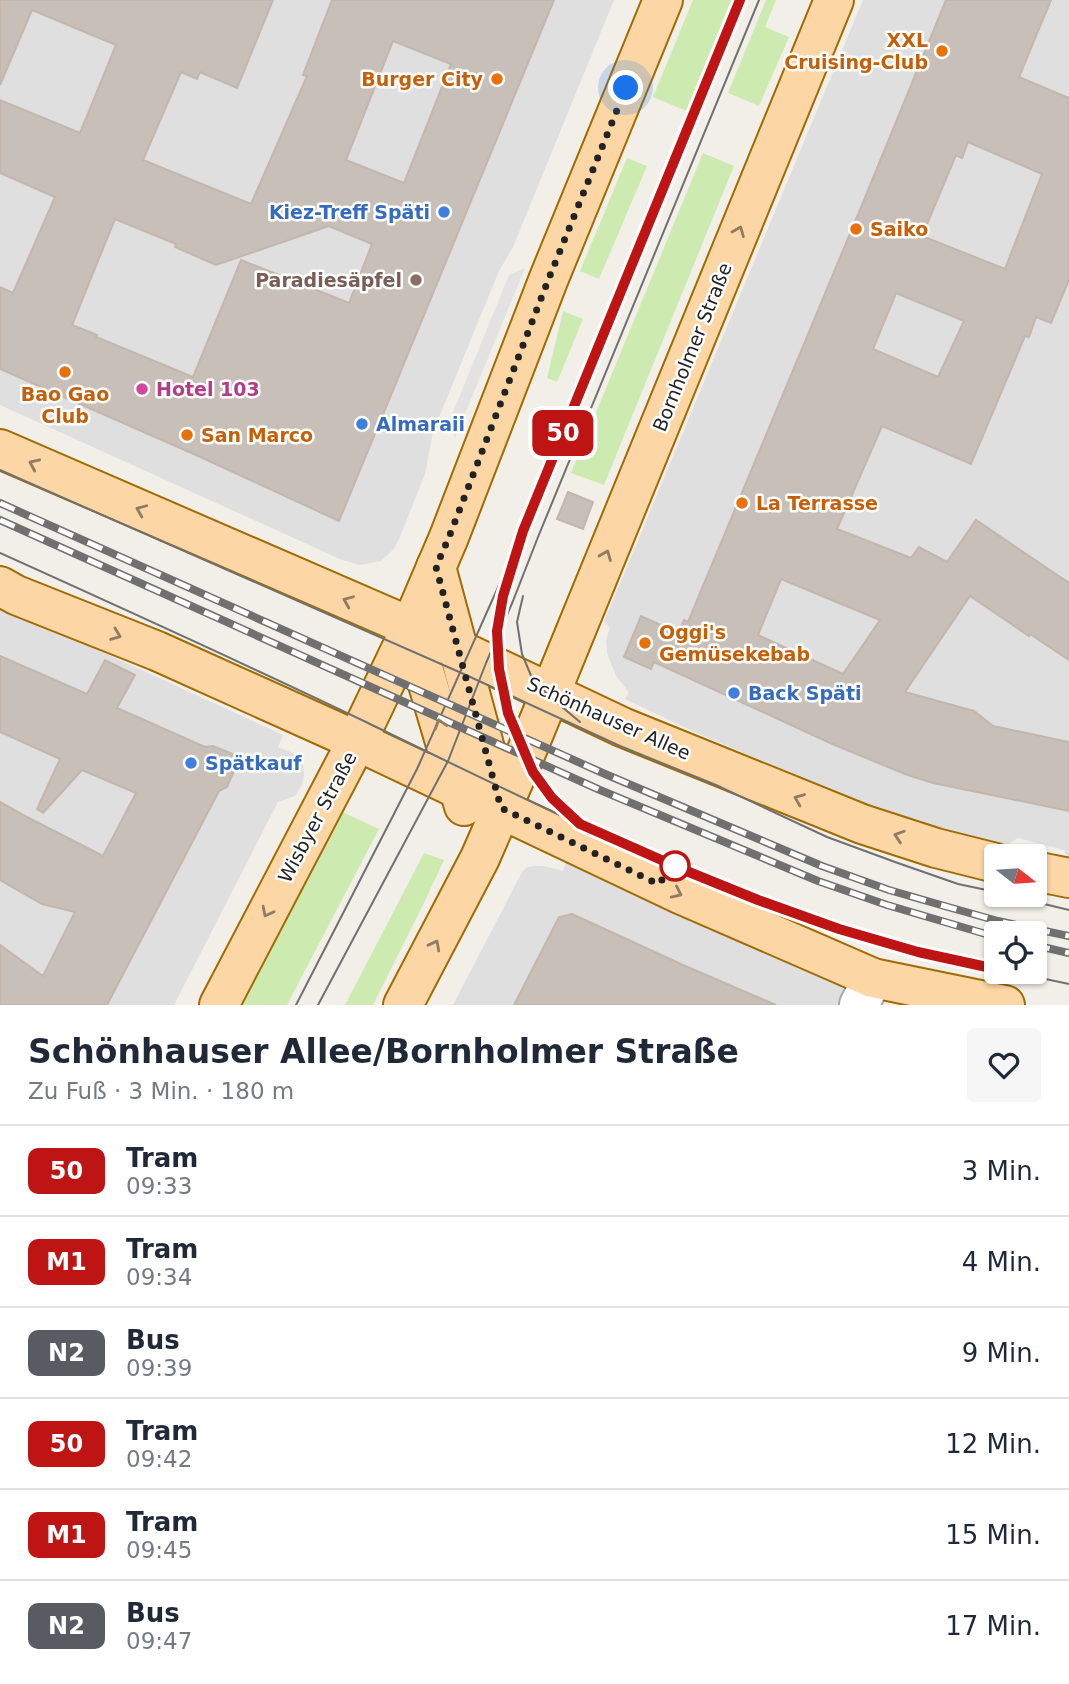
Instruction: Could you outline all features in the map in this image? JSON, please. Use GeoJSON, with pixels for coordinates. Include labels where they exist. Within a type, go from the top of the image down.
{"type":"FeatureCollection","features":[{"type":"Feature","properties":{"kind":"main road"},"geometry":{"type":"LineString","coordinates":[[480,858],[411,627],[449,537],[549,278],[663,0]]}},
{"type":"Feature","properties":{"kind":"main road","name":"Bornholmer Straße"},"geometry":{"type":"LineString","coordinates":[[550,694],[834,0]]}},
{"type":"Feature","properties":{"kind":"main road","name":"Schönhauser Allee"},"geometry":{"type":"LineString","coordinates":[[0,449],[411,627],[622,727],[862,824],[984,860]]}},
{"type":"Feature","properties":{"kind":"main road"},"geometry":{"type":"LineString","coordinates":[[436,567],[501,808]]}},
{"type":"Feature","properties":{"kind":"main road"},"geometry":{"type":"LineString","coordinates":[[0,586],[16,596],[157,650],[501,808],[680,894],[866,991],[1005,1005]]}},
{"type":"Feature","properties":{"kind":"main road","name":"Wisbyer Straße"},"geometry":{"type":"LineString","coordinates":[[219,1005],[357,741],[411,627]]}},
{"type":"Feature","properties":{"kind":"main road"},"geometry":{"type":"LineString","coordinates":[[403,1005],[480,858],[550,694]]}},
{"type":"Feature","properties":{"kind":"main road"},"geometry":{"type":"LineString","coordinates":[[1047,873],[1069,877]]}},
{"type":"Feature","properties":{"kind":"shaded area"},"geometry":{"type":"Polygon","coordinates":[[[0,0],[614,0],[513,247],[499,271],[433,432],[425,474],[400,537],[394,549],[381,561],[360,565],[342,560],[0,405],[0,0]]]}},
{"type":"Feature","properties":{"kind":"shaded area"},"geometry":{"type":"Polygon","coordinates":[[[863,0],[1069,0],[1069,860],[1064,850],[1047,844],[1018,838],[1008,844],[992,844],[919,824],[858,802],[625,699],[629,692],[616,676],[607,653],[606,640],[610,627],[604,622],[863,0]]]}},
{"type":"Feature","properties":{"kind":"shaded area"},"geometry":{"type":"Polygon","coordinates":[[[525,268],[455,438],[449,422],[509,275],[525,268]]]}},
{"type":"Feature","properties":{"kind":"shaded area"},"geometry":{"type":"Polygon","coordinates":[[[0,605],[283,735],[278,747],[295,754],[303,764],[302,785],[295,796],[278,802],[174,1005],[0,1005],[0,605]]]}},
{"type":"Feature","properties":{"kind":"shaded area"},"geometry":{"type":"Polygon","coordinates":[[[567,858],[842,985],[845,998],[843,1005],[453,1005],[522,872],[527,867],[535,866],[563,871],[567,858]]]}},
{"type":"Feature","properties":{"kind":"green space"},"geometry":{"type":"Polygon","coordinates":[[[693,0],[735,0],[689,112],[653,97],[693,0]]]}},
{"type":"Feature","properties":{"kind":"green space"},"geometry":{"type":"Polygon","coordinates":[[[766,0],[776,0],[765,27],[789,37],[759,106],[728,93],[766,0]]]}},
{"type":"Feature","properties":{"kind":"green space"},"geometry":{"type":"Polygon","coordinates":[[[703,153],[734,166],[604,485],[571,473],[703,153]]]}},
{"type":"Feature","properties":{"kind":"green space"},"geometry":{"type":"Polygon","coordinates":[[[627,158],[647,166],[599,279],[580,271],[627,158]]]}},
{"type":"Feature","properties":{"kind":"green space"},"geometry":{"type":"Polygon","coordinates":[[[563,311],[583,319],[557,382],[547,378],[563,311]]]}},
{"type":"Feature","properties":{"kind":"green space"},"geometry":{"type":"Polygon","coordinates":[[[338,810],[379,829],[287,1005],[236,1005],[338,810]]]}},
{"type":"Feature","properties":{"kind":"green space"},"geometry":{"type":"Polygon","coordinates":[[[424,853],[444,860],[373,1005],[345,1005],[424,853]]]}},
{"type":"Feature","properties":{"kind":"building"},"geometry":{"type":"Polygon","coordinates":[[[0,0],[273,0],[237,88],[200,72],[197,79],[181,72],[143,160],[251,204],[307,76],[303,75],[332,0],[554,0],[339,521],[0,369],[0,287],[13,293],[55,197],[0,173],[0,100],[80,133],[116,45],[32,10],[0,85],[0,0]],[[393,41],[346,160],[404,183],[451,64],[393,41]],[[115,219],[72,325],[193,377],[241,260],[349,303],[372,244],[329,226],[216,265],[175,247],[176,244],[115,219]]]}},
{"type":"Feature","properties":{"kind":"building"},"geometry":{"type":"Polygon","coordinates":[[[946,0],[1051,0],[1019,77],[1069,98],[1069,280],[1051,323],[1036,317],[1029,337],[1025,336],[971,464],[882,426],[837,529],[911,558],[919,547],[947,562],[976,520],[1069,583],[1069,660],[970,596],[905,692],[974,711],[993,726],[1069,742],[1069,811],[933,783],[905,774],[830,743],[654,662],[651,669],[624,657],[641,616],[678,633],[684,620],[688,622],[946,0]],[[968,142],[962,158],[956,155],[922,236],[1005,269],[1042,174],[968,142]],[[896,293],[873,349],[938,377],[964,321],[896,293]],[[781,579],[758,635],[843,674],[880,620],[781,579]]]}},
{"type":"Feature","properties":{"kind":"building"},"geometry":{"type":"Polygon","coordinates":[[[568,492],[593,502],[583,529],[557,519],[568,492]]]}},
{"type":"Feature","properties":{"kind":"building"},"geometry":{"type":"Polygon","coordinates":[[[0,656],[87,694],[105,660],[135,675],[117,708],[205,747],[213,746],[240,757],[227,787],[219,791],[107,1005],[0,1005],[0,945],[43,976],[75,912],[42,904],[0,880],[0,802],[103,856],[136,793],[82,770],[43,813],[37,809],[60,759],[0,732],[0,656]]]}},
{"type":"Feature","properties":{"kind":"building"},"geometry":{"type":"Polygon","coordinates":[[[572,914],[776,1005],[514,1005],[559,917],[572,914]]]}},
{"type":"Feature","properties":{"kind":"tram line"},"geometry":{"type":"LineString","coordinates":[[296,1005],[417,769],[523,531],[740,0]]}},
{"type":"Feature","properties":{"kind":"tram line","name":"50"},"geometry":{"type":"LineString","coordinates":[[740,0],[523,531],[503,596],[496,641],[508,713],[533,772],[552,798],[580,824],[684,870],[839,929],[918,952],[984,966]]}},
{"type":"Feature","properties":{"kind":"tram line"},"geometry":{"type":"LineString","coordinates":[[318,1005],[448,761],[759,0]]}},
{"type":"Feature","properties":{"kind":"tram line"},"geometry":{"type":"LineString","coordinates":[[0,470],[466,675],[620,746],[716,785],[827,837],[958,884],[984,889]]}},
{"type":"Feature","properties":{"kind":"tram line"},"geometry":{"type":"LineString","coordinates":[[0,553],[278,680],[601,834],[718,885],[857,935],[984,966]]}},
{"type":"Feature","properties":{"kind":"tram line"},"geometry":{"type":"LineString","coordinates":[[523,596],[517,622],[522,654],[532,678],[580,722]]}},
{"type":"Feature","properties":{"kind":"tram line"},"geometry":{"type":"LineString","coordinates":[[496,640],[503,690],[516,735],[538,777],[552,797],[570,815]]}},
{"type":"Feature","properties":{"kind":"tram line"},"geometry":{"type":"LineString","coordinates":[[1047,905],[1069,910]]}},
{"type":"Feature","properties":{"kind":"tram line"},"geometry":{"type":"LineString","coordinates":[[1047,979],[1069,984]]}},
{"type":"Feature","properties":{"kind":"railway"},"geometry":{"type":"LineString","coordinates":[[0,503],[605,774],[822,866],[948,907],[1069,936]]}},
{"type":"Feature","properties":{"kind":"railway"},"geometry":{"type":"LineString","coordinates":[[0,520],[600,790],[818,881],[984,933]]}},
{"type":"Feature","properties":{"kind":"railway"},"geometry":{"type":"LineString","coordinates":[[1047,948],[1069,953]]}},
{"type":"Feature","properties":{"kind":"place","name":"XXL Cruising-Club"},"geometry":{"type":"Point","coordinates":[942,51]}},
{"type":"Feature","properties":{"kind":"place","name":"Burger City"},"geometry":{"type":"Point","coordinates":[497,79]}},
{"type":"Feature","properties":{"kind":"place","name":"Kiez-Treff Späti"},"geometry":{"type":"Point","coordinates":[444,212]}},
{"type":"Feature","properties":{"kind":"place","name":"Saiko"},"geometry":{"type":"Point","coordinates":[856,229]}},
{"type":"Feature","properties":{"kind":"place","name":"Paradiesäpfel"},"geometry":{"type":"Point","coordinates":[416,280]}},
{"type":"Feature","properties":{"kind":"place","name":"Bao Gao Club"},"geometry":{"type":"Point","coordinates":[65,372]}},
{"type":"Feature","properties":{"kind":"place","name":"Hotel 103"},"geometry":{"type":"Point","coordinates":[142,389]}},
{"type":"Feature","properties":{"kind":"place","name":"Almaraii"},"geometry":{"type":"Point","coordinates":[362,424]}},
{"type":"Feature","properties":{"kind":"place","name":"San Marco"},"geometry":{"type":"Point","coordinates":[187,435]}},
{"type":"Feature","properties":{"kind":"place","name":"La Terrasse"},"geometry":{"type":"Point","coordinates":[742,503]}},
{"type":"Feature","properties":{"kind":"place","name":"Oggi's Gemüsekebab"},"geometry":{"type":"Point","coordinates":[645,643]}},
{"type":"Feature","properties":{"kind":"place","name":"Back Späti"},"geometry":{"type":"Point","coordinates":[734,693]}},
{"type":"Feature","properties":{"kind":"place","name":"Spätkauf"},"geometry":{"type":"Point","coordinates":[191,763]}},
{"type":"Feature","properties":{"kind":"route"},"geometry":{"type":"LineString","coordinates":[[626,88],[436,567],[501,808],[658,884],[675,866]]}}]}
